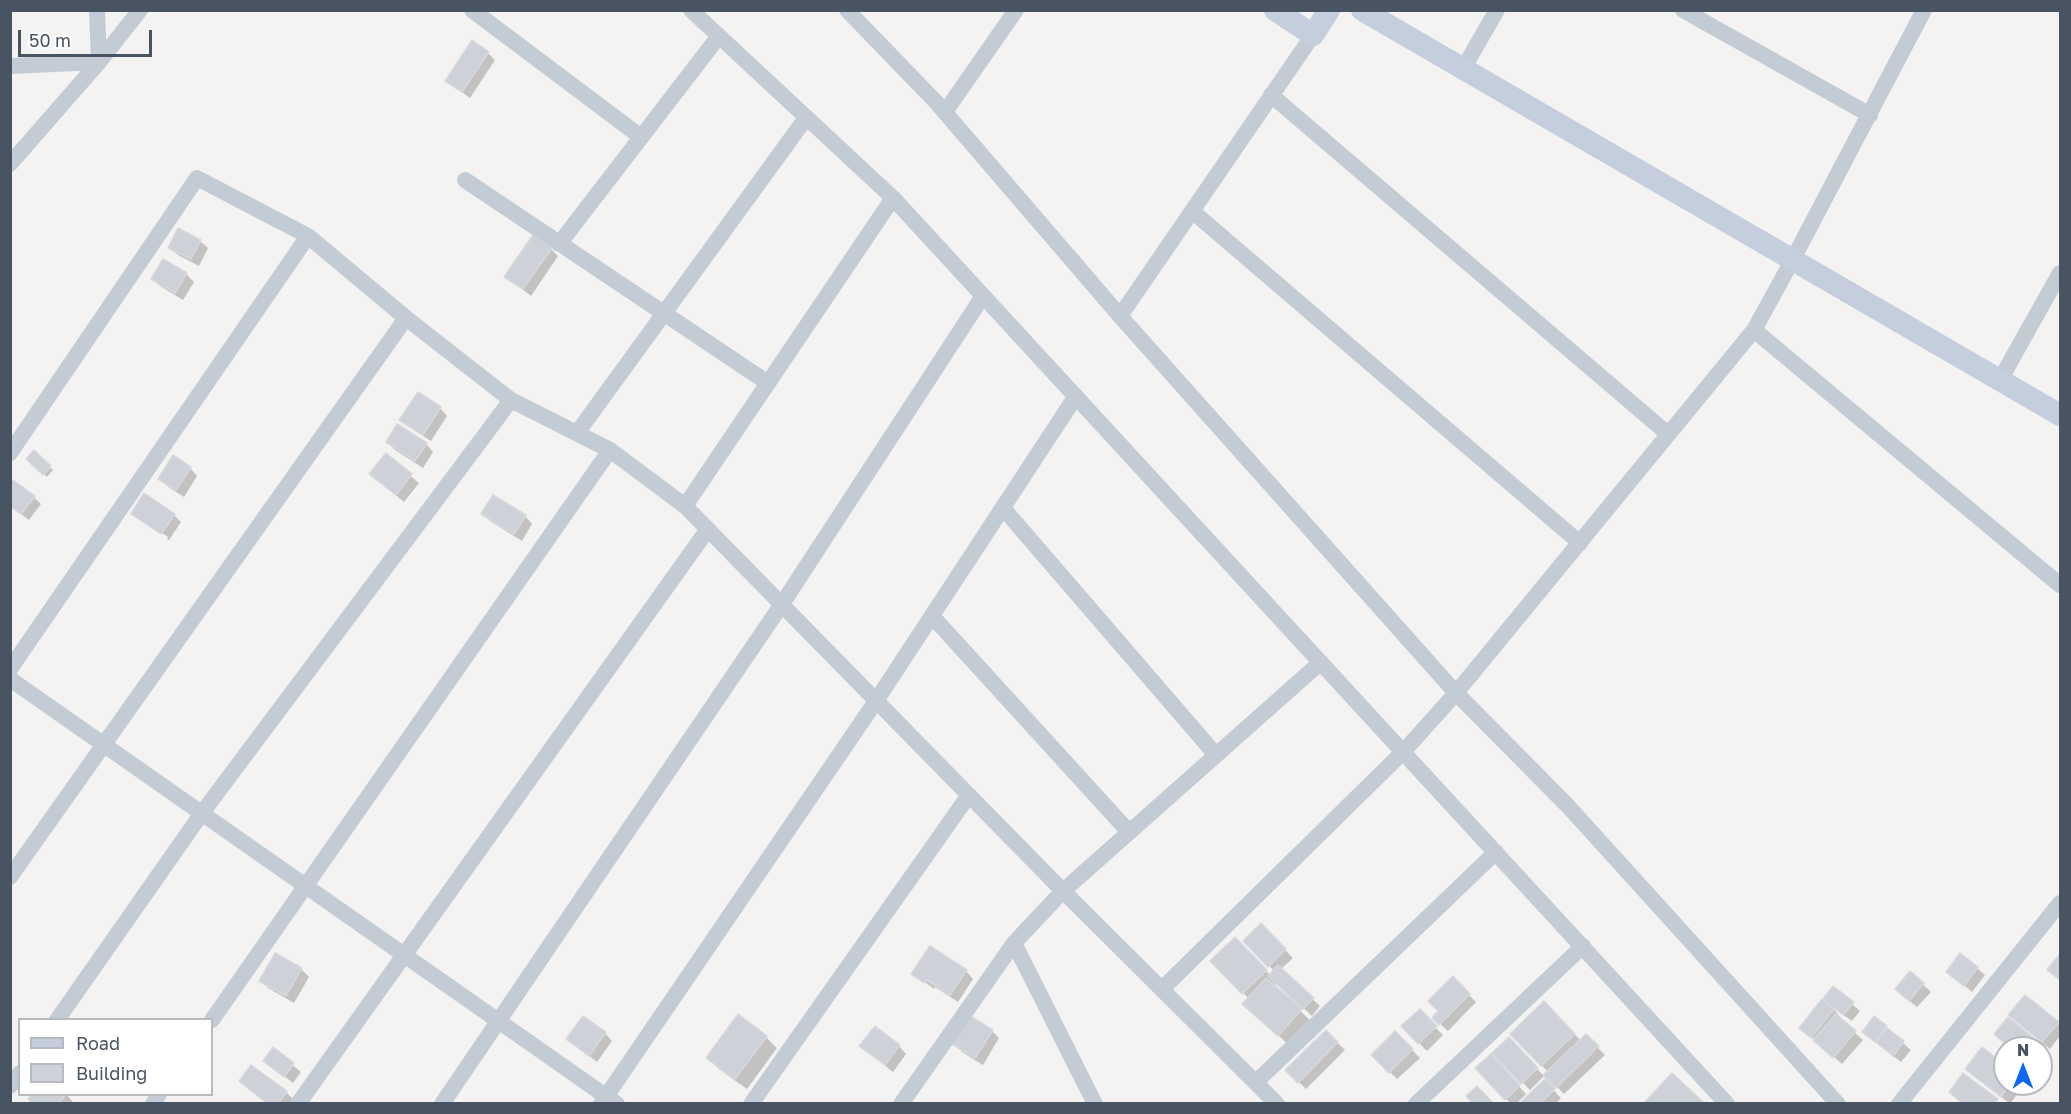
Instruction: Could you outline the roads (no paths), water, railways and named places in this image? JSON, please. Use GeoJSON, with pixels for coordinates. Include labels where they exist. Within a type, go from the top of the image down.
{"type":"FeatureCollection","features":[{"type":"Feature","properties":{"kind":"street"},"geometry":{"type":"LineString","coordinates":[[97,10],[99,62]]}},
{"type":"Feature","properties":{"kind":"street"},"geometry":{"type":"LineString","coordinates":[[10,164],[99,62],[140,10]]}},
{"type":"Feature","properties":{"kind":"street"},"geometry":{"type":"LineString","coordinates":[[472,10],[641,137]]}},
{"type":"Feature","properties":{"kind":"street"},"geometry":{"type":"LineString","coordinates":[[691,10],[893,198],[1727,1104]]}},
{"type":"Feature","properties":{"kind":"street"},"geometry":{"type":"LineString","coordinates":[[847,10],[945,112],[1120,316],[1456,693],[1568,805],[1838,1104]]}},
{"type":"Feature","properties":{"kind":"street"},"geometry":{"type":"LineString","coordinates":[[945,112],[1016,10]]}},
{"type":"Feature","properties":{"kind":"street"},"geometry":{"type":"LineString","coordinates":[[1275,10],[1312,35]]}},
{"type":"Feature","properties":{"kind":"street"},"geometry":{"type":"LineString","coordinates":[[1120,316],[1329,10]]}},
{"type":"Feature","properties":{"kind":"street"},"geometry":{"type":"LineString","coordinates":[[1362,10],[2061,416]]}},
{"type":"Feature","properties":{"kind":"street"},"geometry":{"type":"LineString","coordinates":[[1462,69],[1497,10]]}},
{"type":"Feature","properties":{"kind":"street"},"geometry":{"type":"LineString","coordinates":[[1683,10],[1870,114]]}},
{"type":"Feature","properties":{"kind":"street"},"geometry":{"type":"LineString","coordinates":[[1162,989],[1404,752],[1456,693],[1754,330],[1924,10]]}},
{"type":"Feature","properties":{"kind":"street"},"geometry":{"type":"LineString","coordinates":[[559,244],[719,36]]}},
{"type":"Feature","properties":{"kind":"street"},"geometry":{"type":"LineString","coordinates":[[10,66],[99,62]]}},
{"type":"Feature","properties":{"kind":"street"},"geometry":{"type":"LineString","coordinates":[[1271,95],[1668,434]]}},
{"type":"Feature","properties":{"kind":"street"},"geometry":{"type":"LineString","coordinates":[[576,433],[806,118]]}},
{"type":"Feature","properties":{"kind":"street"},"geometry":{"type":"LineString","coordinates":[[10,453],[197,178],[308,236],[406,318],[511,400],[610,450],[685,506],[1063,891],[1277,1104]]}},
{"type":"Feature","properties":{"kind":"street"},"geometry":{"type":"LineString","coordinates":[[465,180],[768,383]]}},
{"type":"Feature","properties":{"kind":"street"},"geometry":{"type":"LineString","coordinates":[[685,506],[893,198]]}},
{"type":"Feature","properties":{"kind":"street"},"geometry":{"type":"LineString","coordinates":[[1192,211],[1580,543]]}},
{"type":"Feature","properties":{"kind":"street"},"geometry":{"type":"LineString","coordinates":[[10,669],[308,236]]}},
{"type":"Feature","properties":{"kind":"street"},"geometry":{"type":"LineString","coordinates":[[2000,380],[2060,275]]}},
{"type":"Feature","properties":{"kind":"street"},"geometry":{"type":"LineString","coordinates":[[442,1104],[782,604],[983,296]]}},
{"type":"Feature","properties":{"kind":"street"},"geometry":{"type":"LineString","coordinates":[[10,877],[406,318]]}},
{"type":"Feature","properties":{"kind":"street"},"geometry":{"type":"LineString","coordinates":[[1754,330],[2061,585]]}},
{"type":"Feature","properties":{"kind":"street"},"geometry":{"type":"LineString","coordinates":[[10,679],[498,1021],[608,1101],[876,701],[1076,396]]}},
{"type":"Feature","properties":{"kind":"street"},"geometry":{"type":"LineString","coordinates":[[58,1018],[202,813],[511,400]]}},
{"type":"Feature","properties":{"kind":"street"},"geometry":{"type":"LineString","coordinates":[[213,1019],[610,450]]}},
{"type":"Feature","properties":{"kind":"street"},"geometry":{"type":"LineString","coordinates":[[1003,508],[1216,755]]}},
{"type":"Feature","properties":{"kind":"street"},"geometry":{"type":"LineString","coordinates":[[298,1104],[708,529]]}},
{"type":"Feature","properties":{"kind":"street"},"geometry":{"type":"LineString","coordinates":[[932,616],[1129,832]]}},
{"type":"Feature","properties":{"kind":"street"},"geometry":{"type":"LineString","coordinates":[[901,1104],[1014,943],[1063,891],[1321,662]]}},
{"type":"Feature","properties":{"kind":"street"},"geometry":{"type":"LineString","coordinates":[[751,1104],[969,795]]}},
{"type":"Feature","properties":{"kind":"street"},"geometry":{"type":"LineString","coordinates":[[1256,1082],[1496,852]]}},
{"type":"Feature","properties":{"kind":"street"},"geometry":{"type":"LineString","coordinates":[[1899,1104],[2061,903]]}},
{"type":"Feature","properties":{"kind":"street"},"geometry":{"type":"LineString","coordinates":[[1014,943],[1095,1104]]}},
{"type":"Feature","properties":{"kind":"street"},"geometry":{"type":"LineString","coordinates":[[1416,1104],[1583,946]]}}]}
